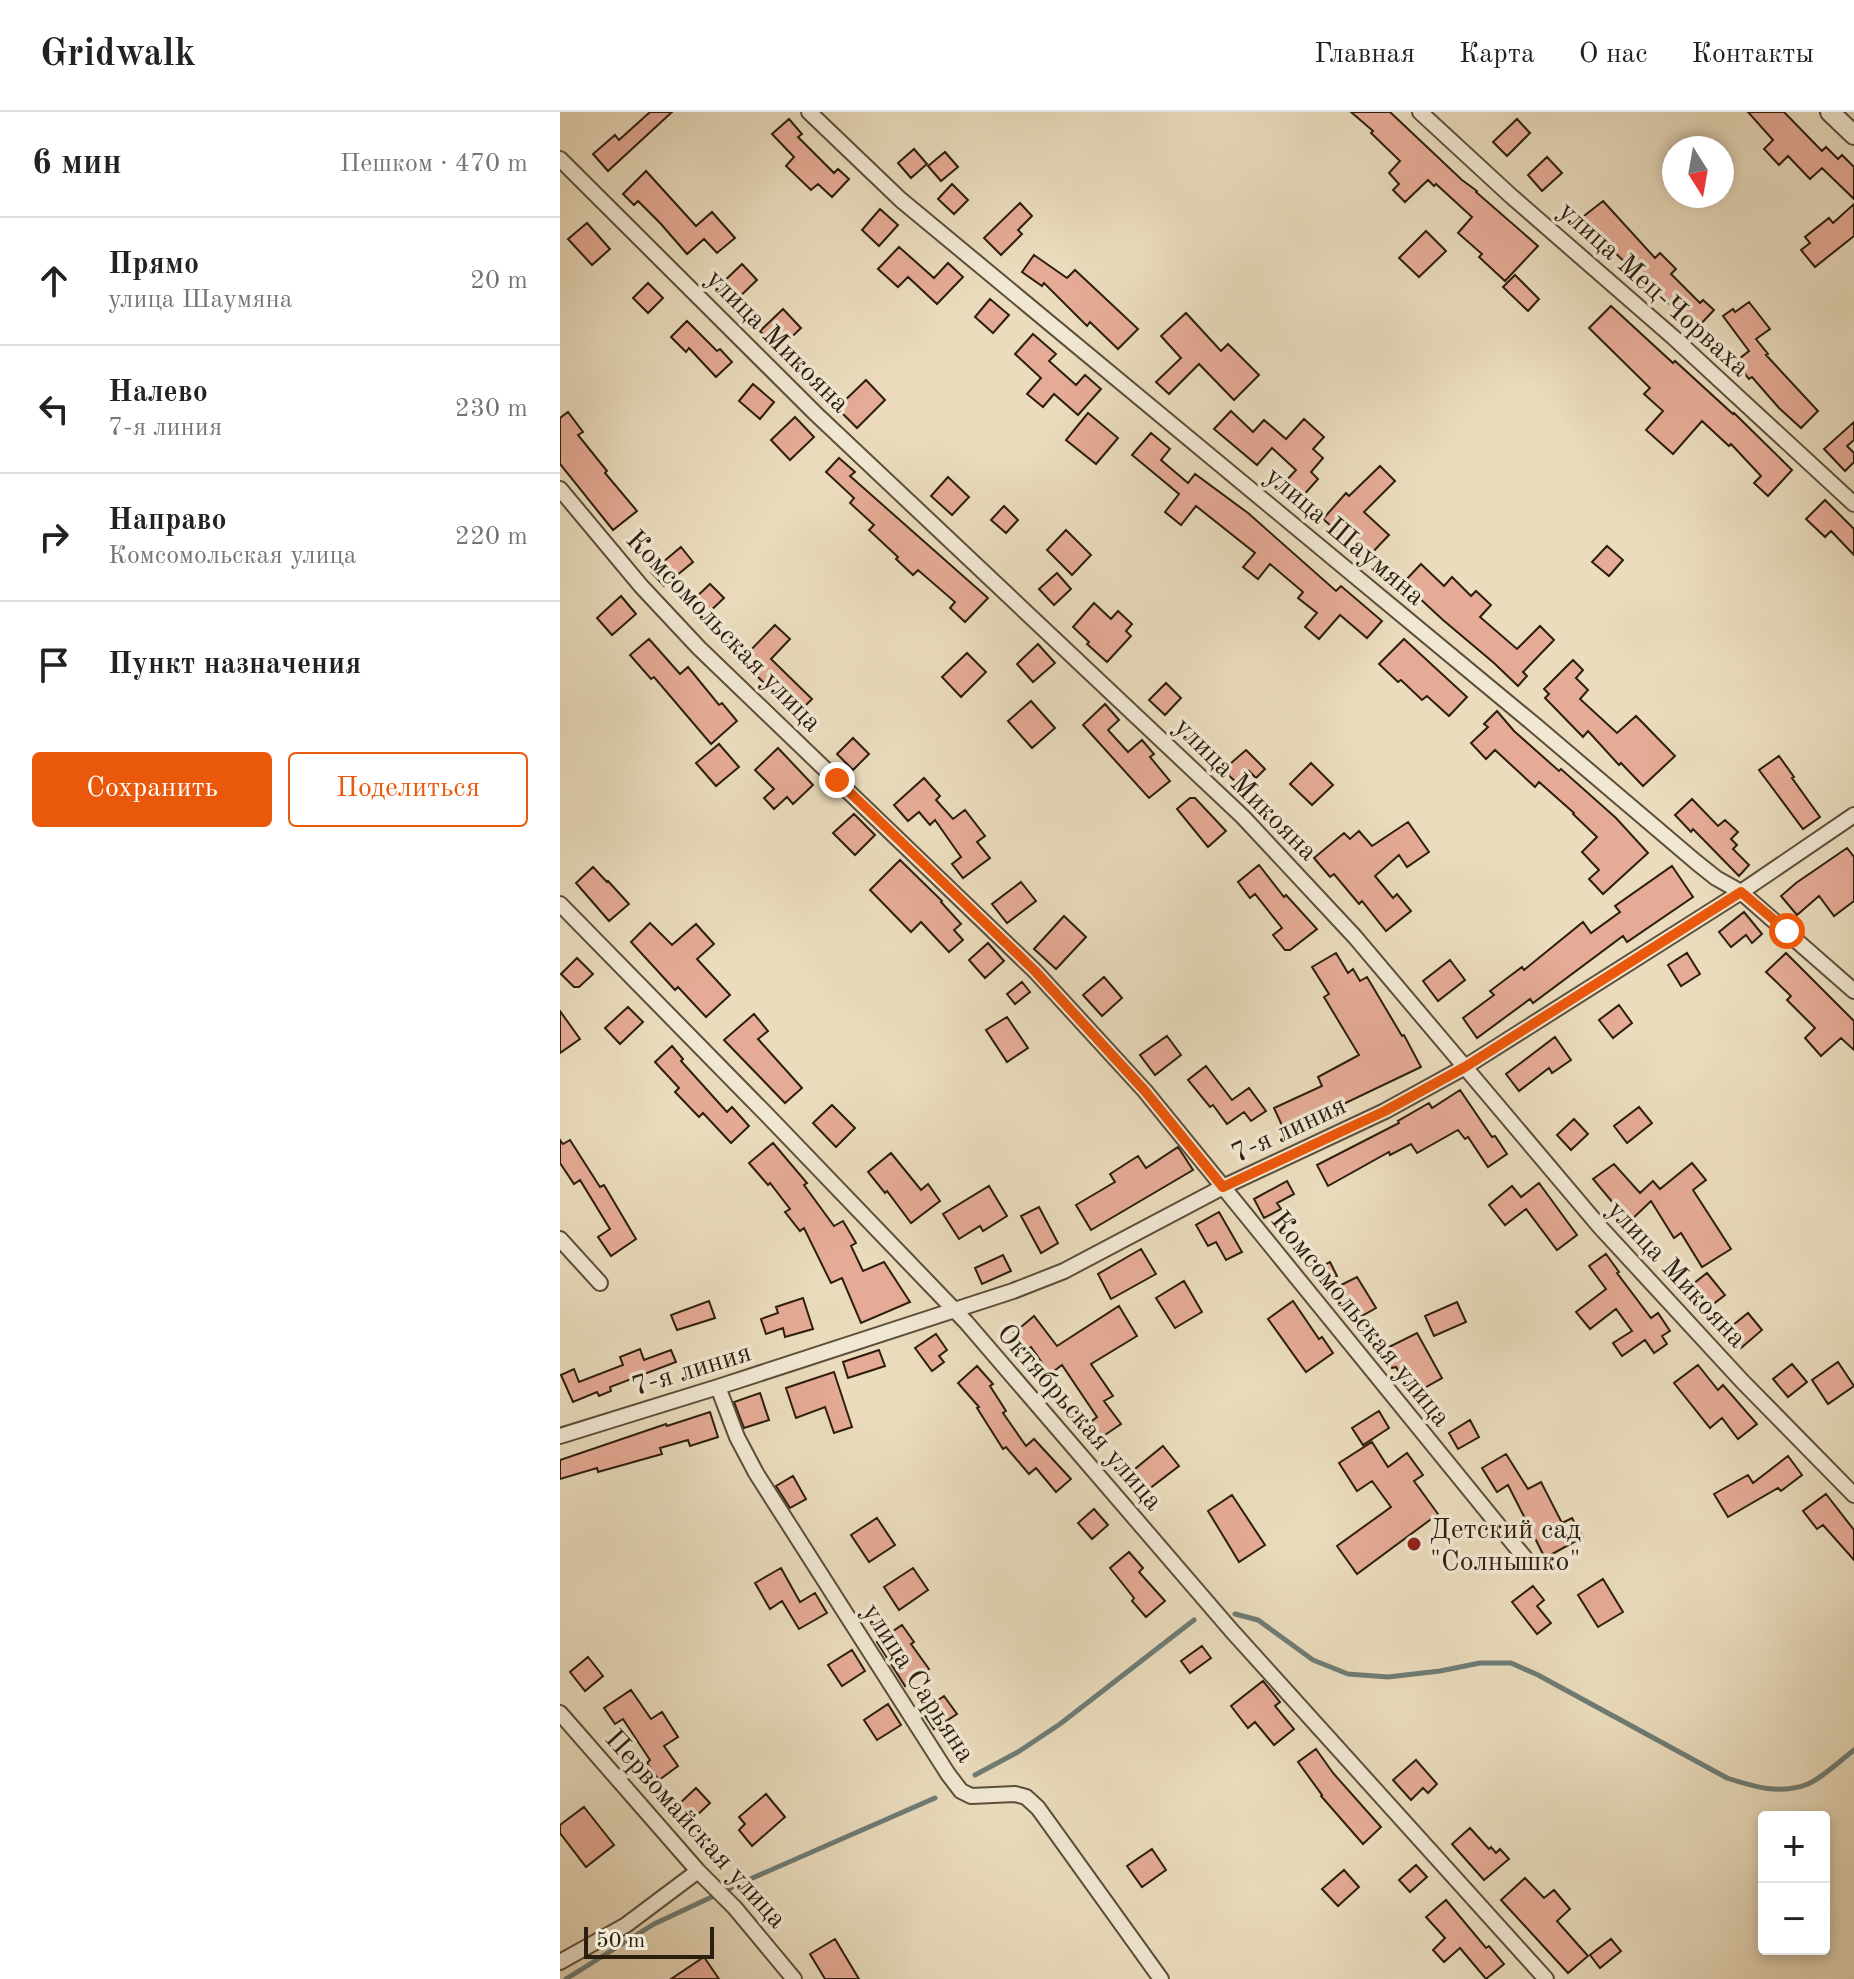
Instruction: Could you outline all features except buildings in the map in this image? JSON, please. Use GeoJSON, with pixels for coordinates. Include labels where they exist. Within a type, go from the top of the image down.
{"type":"FeatureCollection","features":[{"type":"Feature","properties":{"kind":"street","name":"улица Шаумяна"},"geometry":{"type":"LineString","coordinates":[[809,112],[901,200],[1696,862],[1741,892],[1854,991]]}},
{"type":"Feature","properties":{"kind":"street","name":"улица Мец-Чорваха"},"geometry":{"type":"LineString","coordinates":[[1420,112],[1673,337],[1854,504]]}},
{"type":"Feature","properties":{"kind":"street"},"geometry":{"type":"LineString","coordinates":[[1830,112],[1854,135]]}},
{"type":"Feature","properties":{"kind":"street","name":"улица Микояна"},"geometry":{"type":"LineString","coordinates":[[560,159],[816,414],[1243,817],[1355,937],[1600,1227],[1742,1381],[1854,1495]]}},
{"type":"Feature","properties":{"kind":"street","name":"Комсомольская улица"},"geometry":{"type":"LineString","coordinates":[[560,489],[641,586],[699,648],[1035,971],[1145,1091],[1525,1558]]}},
{"type":"Feature","properties":{"kind":"street","name":"7-я линия"},"geometry":{"type":"LineString","coordinates":[[560,1436],[1013,1291],[1064,1271],[1223,1187],[1385,1111],[1465,1067],[1741,892],[1854,815]]}},
{"type":"Feature","properties":{"kind":"street","name":"Октябрьская улица"},"geometry":{"type":"LineString","coordinates":[[560,904],[954,1309],[1231,1630],[1546,1979]]}},
{"type":"Feature","properties":{"kind":"street"},"geometry":{"type":"LineString","coordinates":[[560,1239],[600,1283]]}},
{"type":"Feature","properties":{"kind":"street","name":"улица Сарьяна"},"geometry":{"type":"LineString","coordinates":[[718,1387],[737,1437],[756,1473],[948,1774],[961,1791],[971,1796],[1015,1794],[1026,1797],[1038,1808],[1161,1979]]}},
{"type":"Feature","properties":{"kind":"street","name":"Первомайская улица"},"geometry":{"type":"LineString","coordinates":[[560,1713],[698,1871],[735,1908],[794,1979]]}},
{"type":"Feature","properties":{"kind":"street"},"geometry":{"type":"LineString","coordinates":[[560,1962],[626,1925],[698,1871]]}},
{"type":"Feature","properties":{"kind":"waterway"},"geometry":{"type":"LineString","coordinates":[[1235,1614],[1258,1620],[1313,1660],[1348,1674],[1388,1677],[1480,1663],[1511,1663],[1727,1778],[1757,1787],[1787,1789],[1808,1784],[1854,1750]]}},
{"type":"Feature","properties":{"kind":"waterway"},"geometry":{"type":"LineString","coordinates":[[975,1775],[1018,1752],[1060,1724],[1194,1620]]}},
{"type":"Feature","properties":{"kind":"waterway"},"geometry":{"type":"LineString","coordinates":[[566,1979],[654,1924],[935,1798]]}},
{"type":"Feature","properties":{"kind":"place","name":"Детский сад \"Солнышко\""},"geometry":{"type":"Point","coordinates":[1414,1544]}},
{"type":"Feature","properties":{"kind":"route"},"geometry":{"type":"LineString","coordinates":[[837,780],[1035,971],[1145,1091],[1223,1187],[1385,1111],[1465,1067],[1741,892],[1787,931]]}}]}
